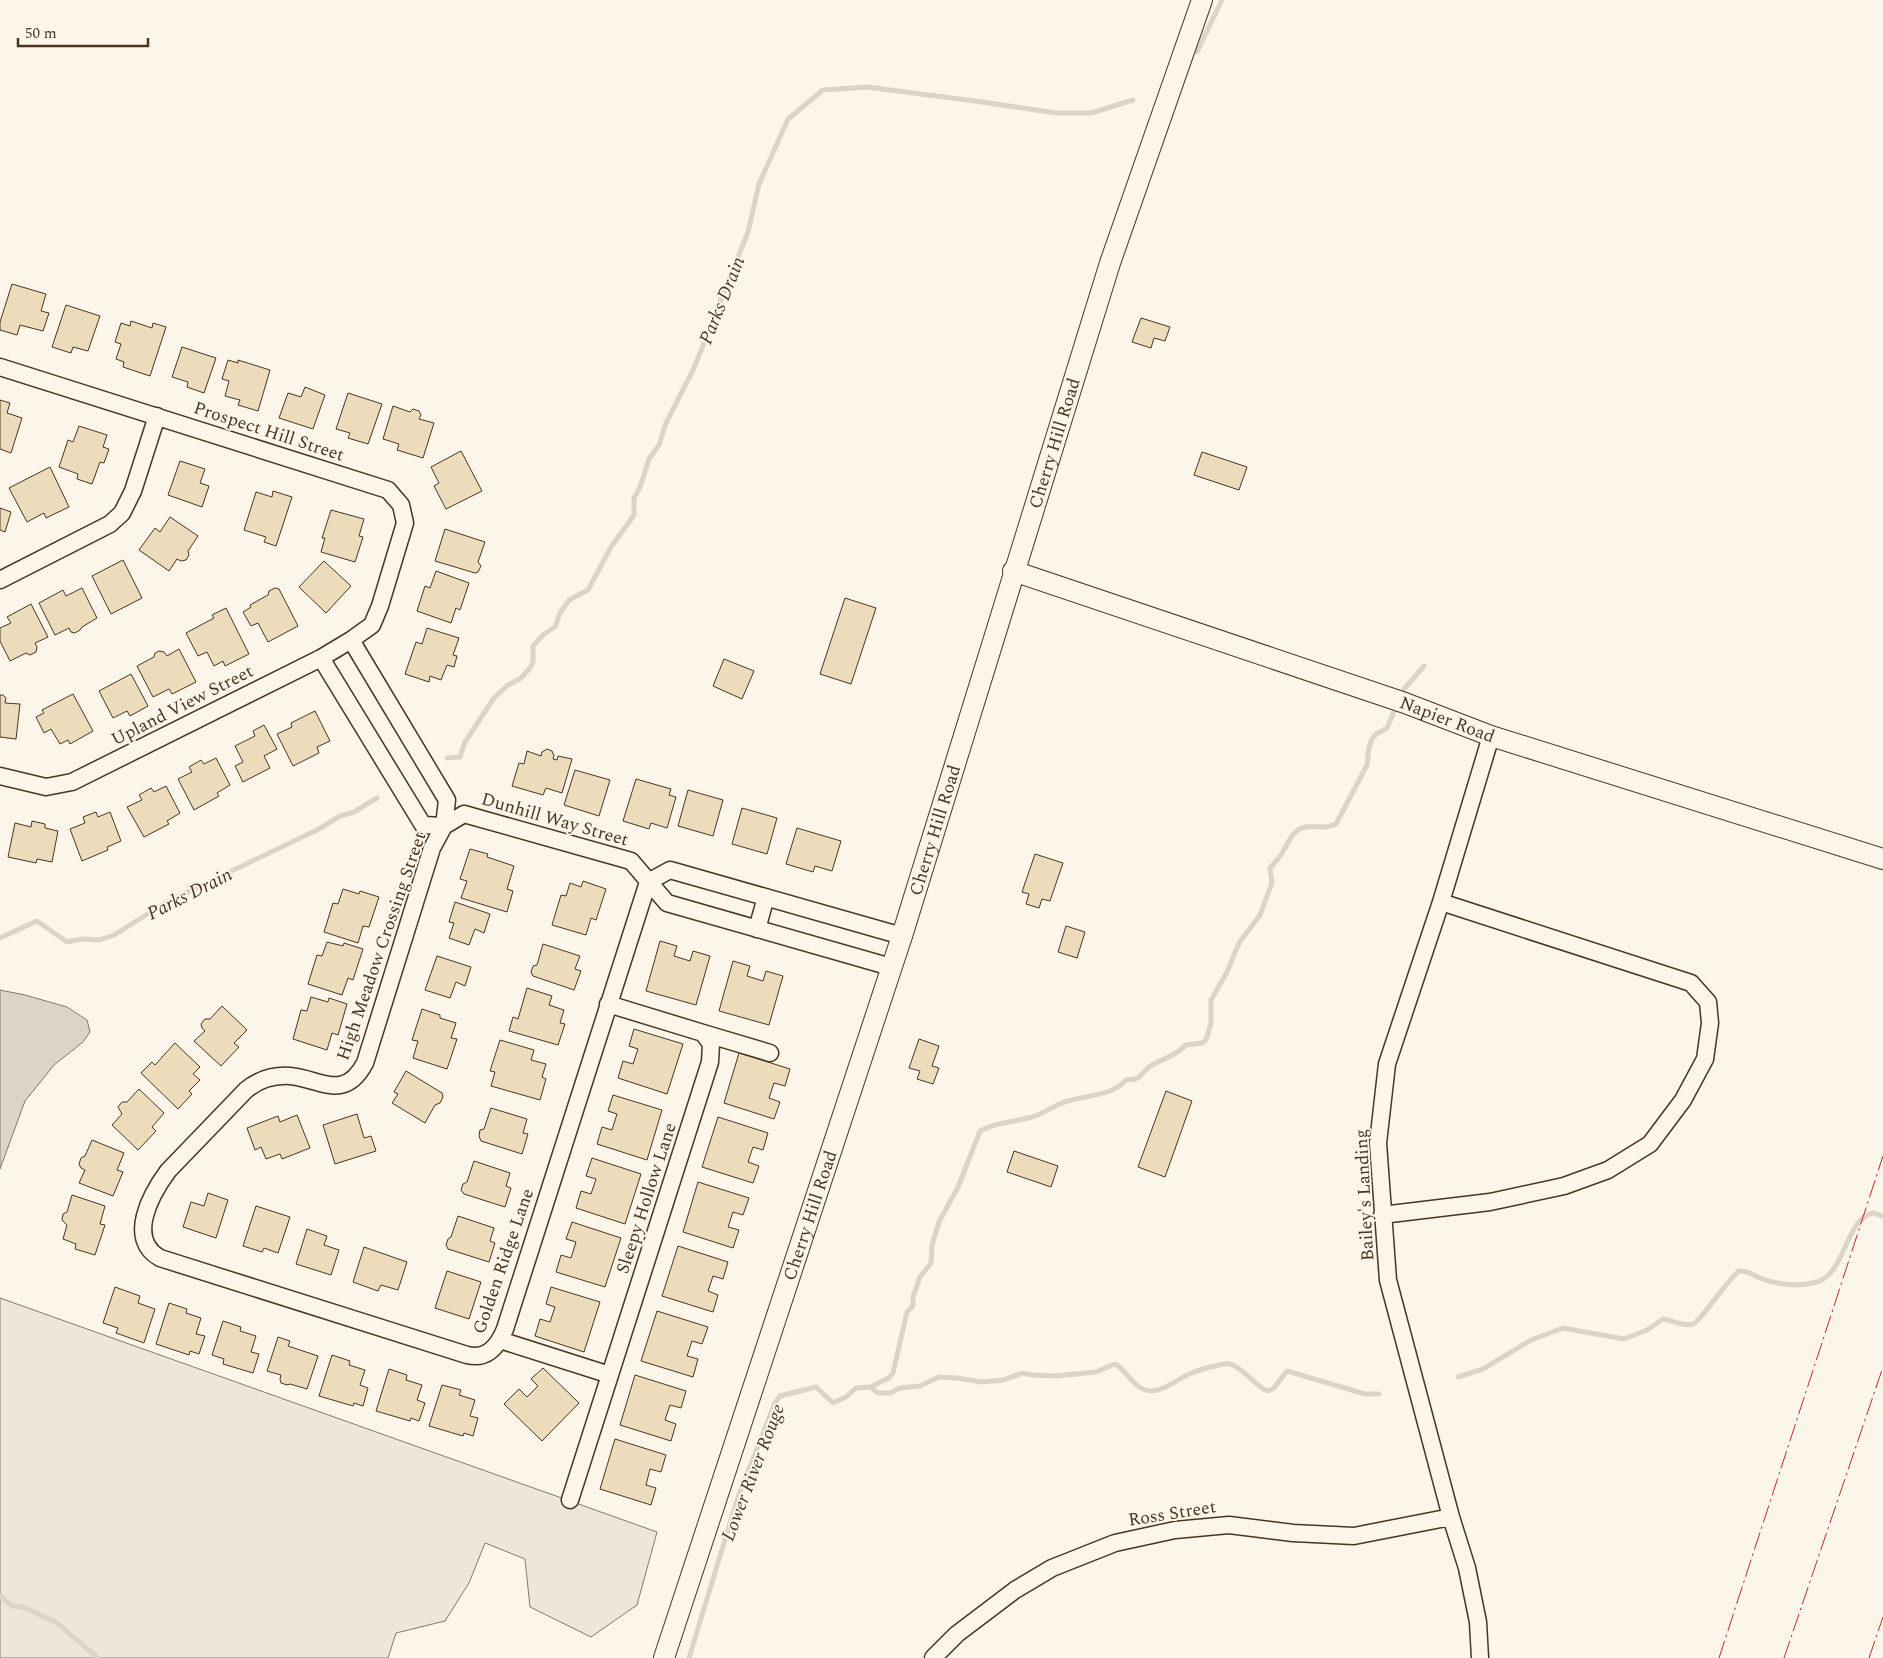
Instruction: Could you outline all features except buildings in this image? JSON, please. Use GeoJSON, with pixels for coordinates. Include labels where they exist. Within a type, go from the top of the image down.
{"type":"FeatureCollection","features":[{"type":"Feature","properties":{"kind":"street","name":"Cherry Hill Road"},"geometry":{"type":"LineString","coordinates":[[664,1658],[902,936],[1013,571],[1110,263],[1202,0]]}},
{"type":"Feature","properties":{"kind":"street","name":"Prospect Hill Street"},"geometry":{"type":"LineString","coordinates":[[0,367],[388,490],[401,505],[404,523],[380,606],[372,625]]}},
{"type":"Feature","properties":{"kind":"street"},"geometry":{"type":"LineString","coordinates":[[0,580],[110,524],[122,513],[133,491],[156,416]]}},
{"type":"Feature","properties":{"kind":"street","name":"Napier Road"},"geometry":{"type":"LineString","coordinates":[[1013,571],[1405,703],[1491,736],[1883,858]]}},
{"type":"Feature","properties":{"kind":"street","name":"Upland View Street"},"geometry":{"type":"LineString","coordinates":[[0,776],[46,787],[72,782],[321,658],[372,625]]}},
{"type":"Feature","properties":{"kind":"street"},"geometry":{"type":"LineString","coordinates":[[321,658],[423,825],[444,826],[447,800],[351,640]]}},
{"type":"Feature","properties":{"kind":"street","name":"Bailey's Landing"},"geometry":{"type":"LineString","coordinates":[[1480,1658],[1478,1622],[1467,1568],[1451,1517],[1388,1280],[1378,1143],[1388,1064],[1442,902],[1491,736]]}},
{"type":"Feature","properties":{"kind":"street","name":"Dunhill Way Street"},"geometry":{"type":"LineString","coordinates":[[444,826],[464,814],[631,861],[667,903],[891,967]]}},
{"type":"Feature","properties":{"kind":"street","name":"High Meadow Crossing Street"},"geometry":{"type":"LineString","coordinates":[[144,1237],[145,1212],[158,1184],[168,1171],[252,1085],[268,1079],[289,1076],[324,1086],[340,1086],[354,1078],[361,1071],[432,848],[444,826]]}},
{"type":"Feature","properties":{"kind":"street"},"geometry":{"type":"LineString","coordinates":[[648,882],[670,870],[902,936]]}},
{"type":"Feature","properties":{"kind":"street","name":"Golden Ridge Lane"},"geometry":{"type":"LineString","coordinates":[[144,1237],[153,1254],[160,1258],[467,1355],[478,1357],[489,1352],[500,1340],[648,882]]}},
{"type":"Feature","properties":{"kind":"street"},"geometry":{"type":"LineString","coordinates":[[757,929],[766,897]]}},
{"type":"Feature","properties":{"kind":"street"},"geometry":{"type":"LineString","coordinates":[[1382,1215],[1490,1202],[1564,1186],[1608,1170],[1650,1144],[1683,1100],[1705,1059],[1710,1023],[1708,1002],[1691,983],[1442,902]]}},
{"type":"Feature","properties":{"kind":"street"},"geometry":{"type":"LineString","coordinates":[[608,1004],[770,1053]]}},
{"type":"Feature","properties":{"kind":"street","name":"Sleepy Hollow Lane"},"geometry":{"type":"LineString","coordinates":[[570,1500],[710,1062],[711,1044],[703,1033]]}},
{"type":"Feature","properties":{"kind":"street"},"geometry":{"type":"LineString","coordinates":[[500,1340],[610,1375]]}},
{"type":"Feature","properties":{"kind":"street","name":"Ross Street"},"geometry":{"type":"LineString","coordinates":[[933,1658],[957,1634],[1015,1590],[1052,1568],[1115,1543],[1175,1530],[1229,1525],[1294,1533],[1354,1536],[1451,1517]]}},
{"type":"Feature","properties":{"kind":"shaded area"},"geometry":{"type":"Polygon","coordinates":[[[0,990],[67,1007],[87,1020],[90,1032],[83,1042],[54,1065],[25,1101],[0,1169],[0,990]]]}},
{"type":"Feature","properties":{"kind":"shaded area"},"geometry":{"type":"Polygon","coordinates":[[[0,1298],[657,1532],[637,1605],[591,1637],[530,1607],[525,1559],[485,1543],[469,1583],[445,1621],[396,1633],[388,1658],[0,1658],[0,1298]]]}},
{"type":"Feature","properties":{"kind":"waterway","name":"Parks Drain"},"geometry":{"type":"LineString","coordinates":[[1197,52],[1222,0]]}},
{"type":"Feature","properties":{"kind":"waterway","name":"Parks Drain"},"geometry":{"type":"LineString","coordinates":[[447,758],[460,757],[465,742],[494,698],[508,685],[521,678],[530,668],[533,662],[533,646],[544,634],[555,627],[560,613],[569,600],[588,590],[611,547],[634,515],[634,498],[640,487],[649,459],[659,445],[666,423],[694,368],[748,232],[759,184],[788,119],[823,90],[867,87],[1056,113],[1091,113],[1133,100]]}},
{"type":"Feature","properties":{"kind":"waterway"},"geometry":{"type":"LineString","coordinates":[[1404,689],[1424,666]]}},
{"type":"Feature","properties":{"kind":"waterway"},"geometry":{"type":"LineString","coordinates":[[870,1387],[889,1378],[893,1373],[907,1312],[913,1306],[913,1297],[920,1277],[931,1263],[932,1245],[939,1222],[958,1187],[980,1131],[999,1124],[1032,1117],[1068,1101],[1107,1092],[1126,1080],[1139,1077],[1148,1067],[1174,1054],[1186,1045],[1202,1043],[1206,1040],[1211,1023],[1211,1000],[1227,972],[1239,943],[1260,915],[1272,883],[1270,868],[1279,858],[1296,831],[1305,827],[1328,827],[1336,824],[1367,765],[1372,739],[1376,734],[1387,728],[1395,709]]}},
{"type":"Feature","properties":{"kind":"waterway","name":"Parks Drain"},"geometry":{"type":"LineString","coordinates":[[0,938],[37,921],[67,942],[82,939],[99,940],[114,935],[165,903],[319,829],[340,816],[354,812],[377,798]]}},
{"type":"Feature","properties":{"kind":"waterway","name":"Lower River Rouge"},"geometry":{"type":"LineString","coordinates":[[1458,1377],[1483,1369],[1531,1340],[1563,1328],[1624,1339],[1647,1330],[1663,1319],[1682,1324],[1693,1324],[1739,1271],[1781,1284],[1796,1285],[1817,1282],[1827,1277],[1834,1268],[1851,1235],[1864,1217],[1873,1213],[1883,1216]]}},
{"type":"Feature","properties":{"kind":"waterway","name":"Lower River Rouge"},"geometry":{"type":"LineString","coordinates":[[689,1658],[738,1497],[775,1403],[780,1396],[816,1387],[833,1403],[846,1397],[856,1388],[870,1387],[878,1393],[890,1393],[900,1388],[920,1386],[939,1377],[982,1382],[1003,1380],[1023,1373],[1056,1376],[1096,1372],[1115,1364],[1135,1384],[1149,1391],[1161,1389],[1199,1370],[1230,1364],[1240,1369],[1267,1391],[1273,1389],[1287,1371],[1365,1394],[1379,1394]]}},
{"type":"Feature","properties":{"kind":"waterway","name":"Lower River Rouge"},"geometry":{"type":"LineString","coordinates":[[0,1596],[12,1606],[23,1607],[57,1623],[98,1658]]}},
{"type":"Feature","properties":{"kind":"power"},"geometry":{"type":"LineString","coordinates":[[1719,1658],[1883,1156]]}},
{"type":"Feature","properties":{"kind":"power"},"geometry":{"type":"LineString","coordinates":[[1784,1658],[1883,1367]]}},
{"type":"Feature","properties":{"kind":"power"},"geometry":{"type":"LineString","coordinates":[[1869,1658],[1883,1617]]}}]}
